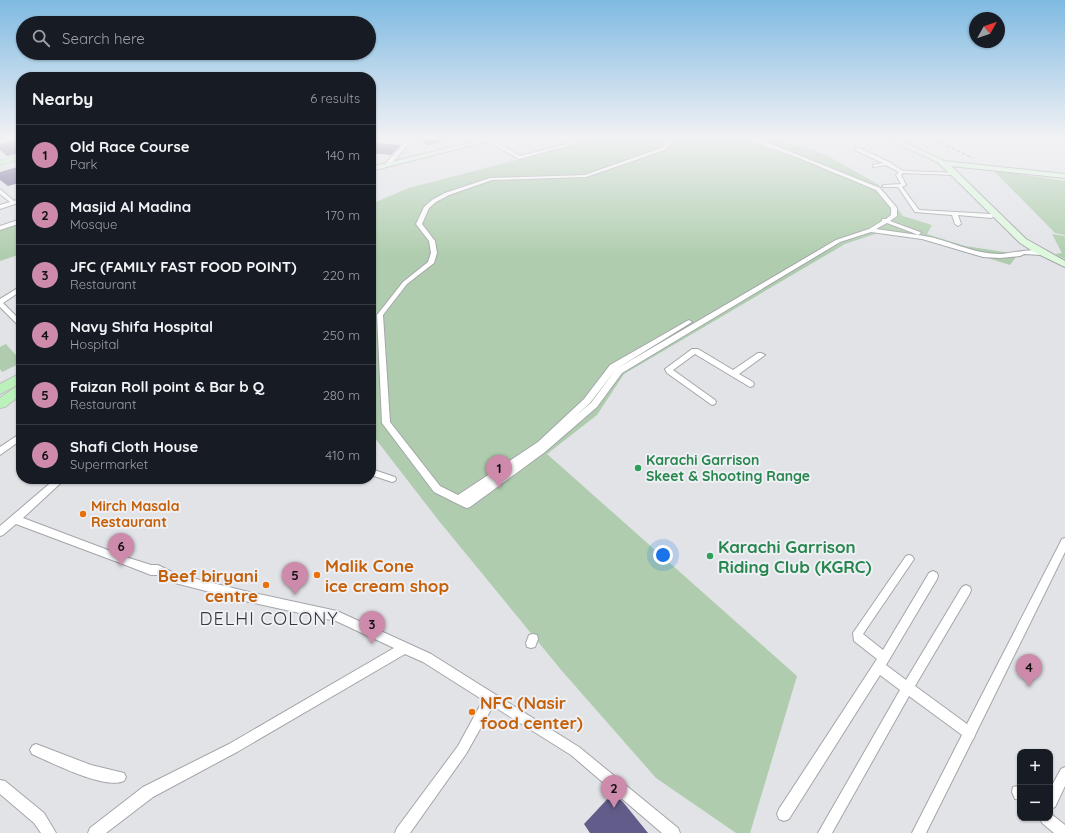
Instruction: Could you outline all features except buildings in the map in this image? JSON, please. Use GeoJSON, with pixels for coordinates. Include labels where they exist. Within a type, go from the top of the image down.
{"type":"FeatureCollection","features":[{"type":"Feature","properties":{"kind":"main road"},"geometry":{"type":"LineString","coordinates":[[0,390],[16,380]]}},
{"type":"Feature","properties":{"kind":"main road"},"geometry":{"type":"LineString","coordinates":[[0,404],[16,393]]}},
{"type":"Feature","properties":{"kind":"street"},"geometry":{"type":"LineString","coordinates":[[508,178],[492,179],[447,194],[434,201],[427,207],[419,224],[432,241],[434,253],[431,263],[405,283],[380,315],[386,423],[437,489],[466,504],[542,450],[594,405],[619,371],[838,242],[871,230],[885,220],[889,210],[879,194],[873,189],[845,178]]}},
{"type":"Feature","properties":{"kind":"street"},"geometry":{"type":"LineString","coordinates":[[458,500],[540,444],[587,402],[613,367],[835,238],[894,216],[894,208],[878,189],[851,178]]}},
{"type":"Feature","properties":{"kind":"street"},"geometry":{"type":"LineString","coordinates":[[884,186],[904,185],[900,178]]}},
{"type":"Feature","properties":{"kind":"street"},"geometry":{"type":"LineString","coordinates":[[960,178],[1026,243],[1042,253],[1065,264]]}},
{"type":"Feature","properties":{"kind":"street"},"geometry":{"type":"LineString","coordinates":[[899,186],[917,211],[991,216]]}},
{"type":"Feature","properties":{"kind":"street"},"geometry":{"type":"LineString","coordinates":[[0,191],[13,202]]}},
{"type":"Feature","properties":{"kind":"street"},"geometry":{"type":"LineString","coordinates":[[0,207],[16,201]]}},
{"type":"Feature","properties":{"kind":"street"},"geometry":{"type":"LineString","coordinates":[[954,214],[958,224]]}},
{"type":"Feature","properties":{"kind":"street"},"geometry":{"type":"LineString","coordinates":[[885,220],[914,231],[986,252],[1042,253]]}},
{"type":"Feature","properties":{"kind":"street"},"geometry":{"type":"LineString","coordinates":[[0,228],[16,223]]}},
{"type":"Feature","properties":{"kind":"street"},"geometry":{"type":"LineString","coordinates":[[871,230],[923,237],[983,255],[1000,256],[1021,253]]}},
{"type":"Feature","properties":{"kind":"street"},"geometry":{"type":"LineString","coordinates":[[1021,253],[1019,248],[1026,243]]}},
{"type":"Feature","properties":{"kind":"street"},"geometry":{"type":"LineString","coordinates":[[16,291],[0,302],[16,320]]}},
{"type":"Feature","properties":{"kind":"street"},"geometry":{"type":"LineString","coordinates":[[0,316],[9,312]]}},
{"type":"Feature","properties":{"kind":"street"},"geometry":{"type":"LineString","coordinates":[[712,402],[669,369],[694,351],[750,384]]}},
{"type":"Feature","properties":{"kind":"street"},"geometry":{"type":"LineString","coordinates":[[733,374],[761,355]]}},
{"type":"Feature","properties":{"kind":"street"},"geometry":{"type":"LineString","coordinates":[[0,452],[16,440]]}},
{"type":"Feature","properties":{"kind":"street"},"geometry":{"type":"LineString","coordinates":[[376,474],[392,479]]}},
{"type":"Feature","properties":{"kind":"street"},"geometry":{"type":"LineString","coordinates":[[0,532],[55,484]]}},
{"type":"Feature","properties":{"kind":"street"},"geometry":{"type":"LineString","coordinates":[[15,519],[128,562],[151,570],[158,570],[175,578],[249,597],[337,616],[426,658],[575,751],[673,833]]}},
{"type":"Feature","properties":{"kind":"street"},"geometry":{"type":"LineString","coordinates":[[919,833],[1065,542]]}},
{"type":"Feature","properties":{"kind":"street"},"geometry":{"type":"LineString","coordinates":[[909,559],[858,633],[858,637],[908,688],[970,734]]}},
{"type":"Feature","properties":{"kind":"street"},"geometry":{"type":"LineString","coordinates":[[784,814],[882,662],[933,576]]}},
{"type":"Feature","properties":{"kind":"street"},"geometry":{"type":"LineString","coordinates":[[825,833],[966,590]]}},
{"type":"Feature","properties":{"kind":"street"},"geometry":{"type":"LineString","coordinates":[[95,833],[148,792],[281,721],[404,648]]}},
{"type":"Feature","properties":{"kind":"street"},"geometry":{"type":"LineString","coordinates":[[402,833],[462,750],[491,698]]}},
{"type":"Feature","properties":{"kind":"street"},"geometry":{"type":"LineString","coordinates":[[36,750],[98,774],[113,778],[120,777]]}},
{"type":"Feature","properties":{"kind":"street"},"geometry":{"type":"LineString","coordinates":[[1053,796],[1065,773]]}},
{"type":"Feature","properties":{"kind":"street"},"geometry":{"type":"LineString","coordinates":[[0,786],[39,818],[49,833]]}},
{"type":"Feature","properties":{"kind":"street"},"geometry":{"type":"LineString","coordinates":[[1050,821],[1064,833]]}},
{"type":"Feature","properties":{"kind":"green space"},"geometry":{"type":"Polygon","coordinates":[[[448,178],[866,178],[879,185],[903,216],[932,225],[927,234],[965,246],[1018,254],[1010,265],[934,241],[881,232],[845,244],[624,374],[597,415],[547,454],[797,676],[750,833],[736,833],[656,778],[562,671],[439,521],[376,439],[376,202],[409,188],[448,178]]]}},
{"type":"Feature","properties":{"kind":"green space"},"geometry":{"type":"Polygon","coordinates":[[[1001,178],[1045,178],[1065,181],[1065,235],[1055,233],[1001,178]]]}},
{"type":"Feature","properties":{"kind":"green space"},"geometry":{"type":"Polygon","coordinates":[[[16,223],[16,256],[0,261],[0,228],[16,223]]]}},
{"type":"Feature","properties":{"kind":"green space"},"geometry":{"type":"Polygon","coordinates":[[[1052,234],[1065,236],[1065,259],[1055,254],[1062,253],[1052,234]]]}},
{"type":"Feature","properties":{"kind":"green space"},"geometry":{"type":"Polygon","coordinates":[[[6,344],[16,355],[16,365],[2,372],[0,369],[0,347],[6,344]]]}},
{"type":"Feature","properties":{"kind":"place","name":"Karachi Garrison Skeet & Shooting Range"},"geometry":{"type":"Point","coordinates":[638,468]}},
{"type":"Feature","properties":{"kind":"place","name":"Old Race Course"},"geometry":{"type":"Point","coordinates":[499,488]}},
{"type":"Feature","properties":{"kind":"place","name":"Mirch Masala Restaurant"},"geometry":{"type":"Point","coordinates":[83,514]}},
{"type":"Feature","properties":{"kind":"place","name":"Karachi Garrison Riding Club (KGRC)"},"geometry":{"type":"Point","coordinates":[710,556]}},
{"type":"Feature","properties":{"kind":"place","name":"Shafi Cloth House"},"geometry":{"type":"Point","coordinates":[121,566]}},
{"type":"Feature","properties":{"kind":"place","name":"Malik Cone ice cream shop"},"geometry":{"type":"Point","coordinates":[317,575]}},
{"type":"Feature","properties":{"kind":"place","name":"Beef biryani centre"},"geometry":{"type":"Point","coordinates":[266,585]}},
{"type":"Feature","properties":{"kind":"place","name":"Faizan Roll point & Bar b Q"},"geometry":{"type":"Point","coordinates":[295,595]}},
{"type":"Feature","properties":{"kind":"place","name":"JFC (FAMILY FAST FOOD POINT)"},"geometry":{"type":"Point","coordinates":[372,644]}},
{"type":"Feature","properties":{"kind":"place","name":"Navy Shifa Hospital"},"geometry":{"type":"Point","coordinates":[1029,687]}},
{"type":"Feature","properties":{"kind":"place","name":"NFC (Nasir food center)"},"geometry":{"type":"Point","coordinates":[472,712]}},
{"type":"Feature","properties":{"kind":"place","name":"Masjid Al Madina"},"geometry":{"type":"Point","coordinates":[614,808]}},
{"type":"Feature","properties":{"kind":"district","name":"DELHI COLONY"},"geometry":{"type":"Point","coordinates":[269,618]}}]}
